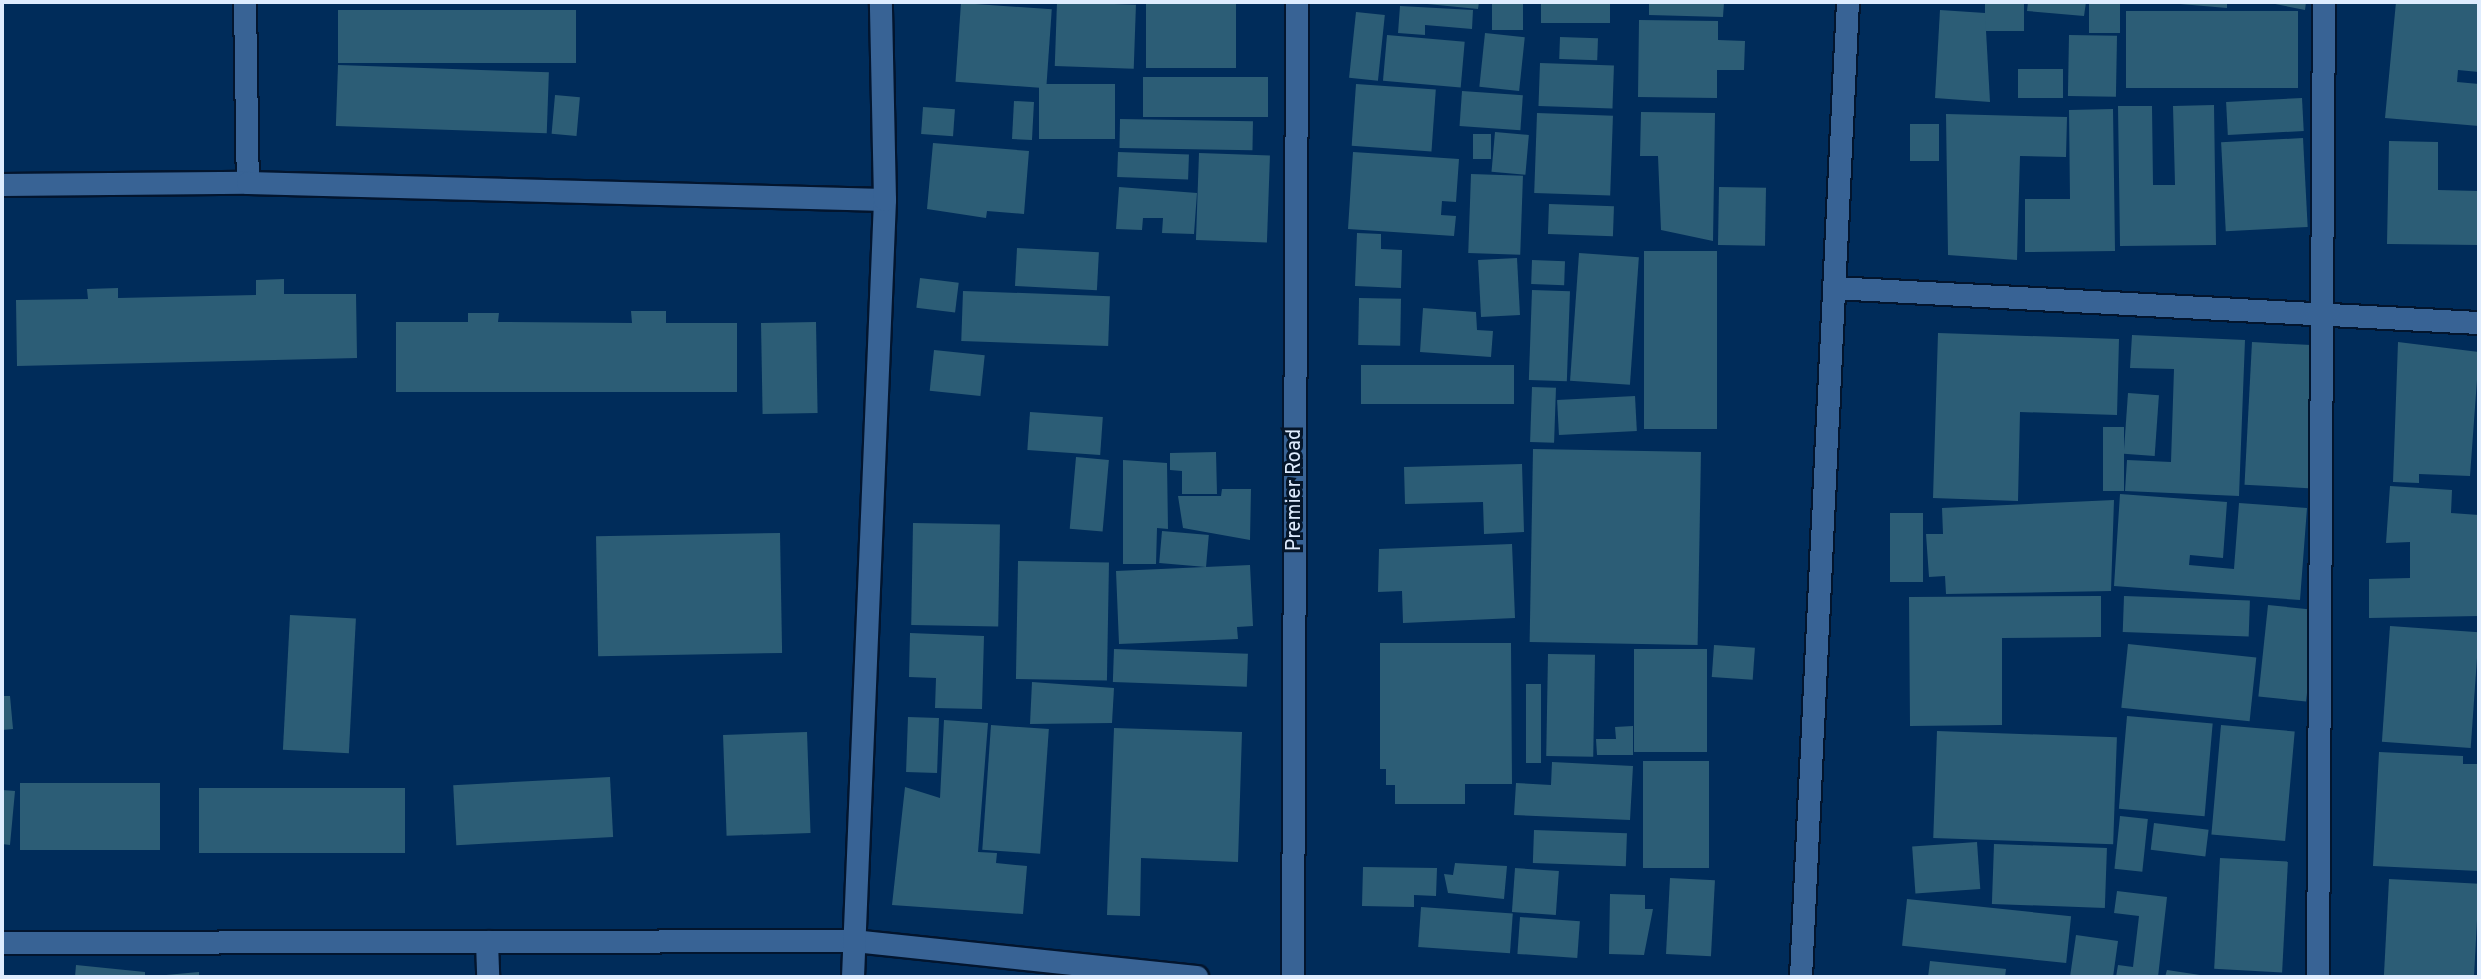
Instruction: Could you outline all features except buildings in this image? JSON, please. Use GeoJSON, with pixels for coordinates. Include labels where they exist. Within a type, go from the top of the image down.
{"type":"FeatureCollection","features":[{"type":"Feature","properties":{"kind":"street"},"geometry":{"type":"LineString","coordinates":[[245,2],[248,183]]}},
{"type":"Feature","properties":{"kind":"street"},"geometry":{"type":"LineString","coordinates":[[853,977],[885,200],[881,2]]}},
{"type":"Feature","properties":{"kind":"street","name":"Premier Road"},"geometry":{"type":"LineString","coordinates":[[1293,977],[1297,2]]}},
{"type":"Feature","properties":{"kind":"street"},"geometry":{"type":"LineString","coordinates":[[1801,977],[1848,2]]}},
{"type":"Feature","properties":{"kind":"street"},"geometry":{"type":"LineString","coordinates":[[2318,977],[2324,2]]}},
{"type":"Feature","properties":{"kind":"street"},"geometry":{"type":"LineString","coordinates":[[2,185],[248,183],[885,200]]}},
{"type":"Feature","properties":{"kind":"street"},"geometry":{"type":"LineString","coordinates":[[1834,288],[2320,319],[2479,323]]}},
{"type":"Feature","properties":{"kind":"street"},"geometry":{"type":"LineString","coordinates":[[2,943],[854,941],[1197,977]]}},
{"type":"Feature","properties":{"kind":"street"},"geometry":{"type":"LineString","coordinates":[[487,942],[488,977]]}}]}
